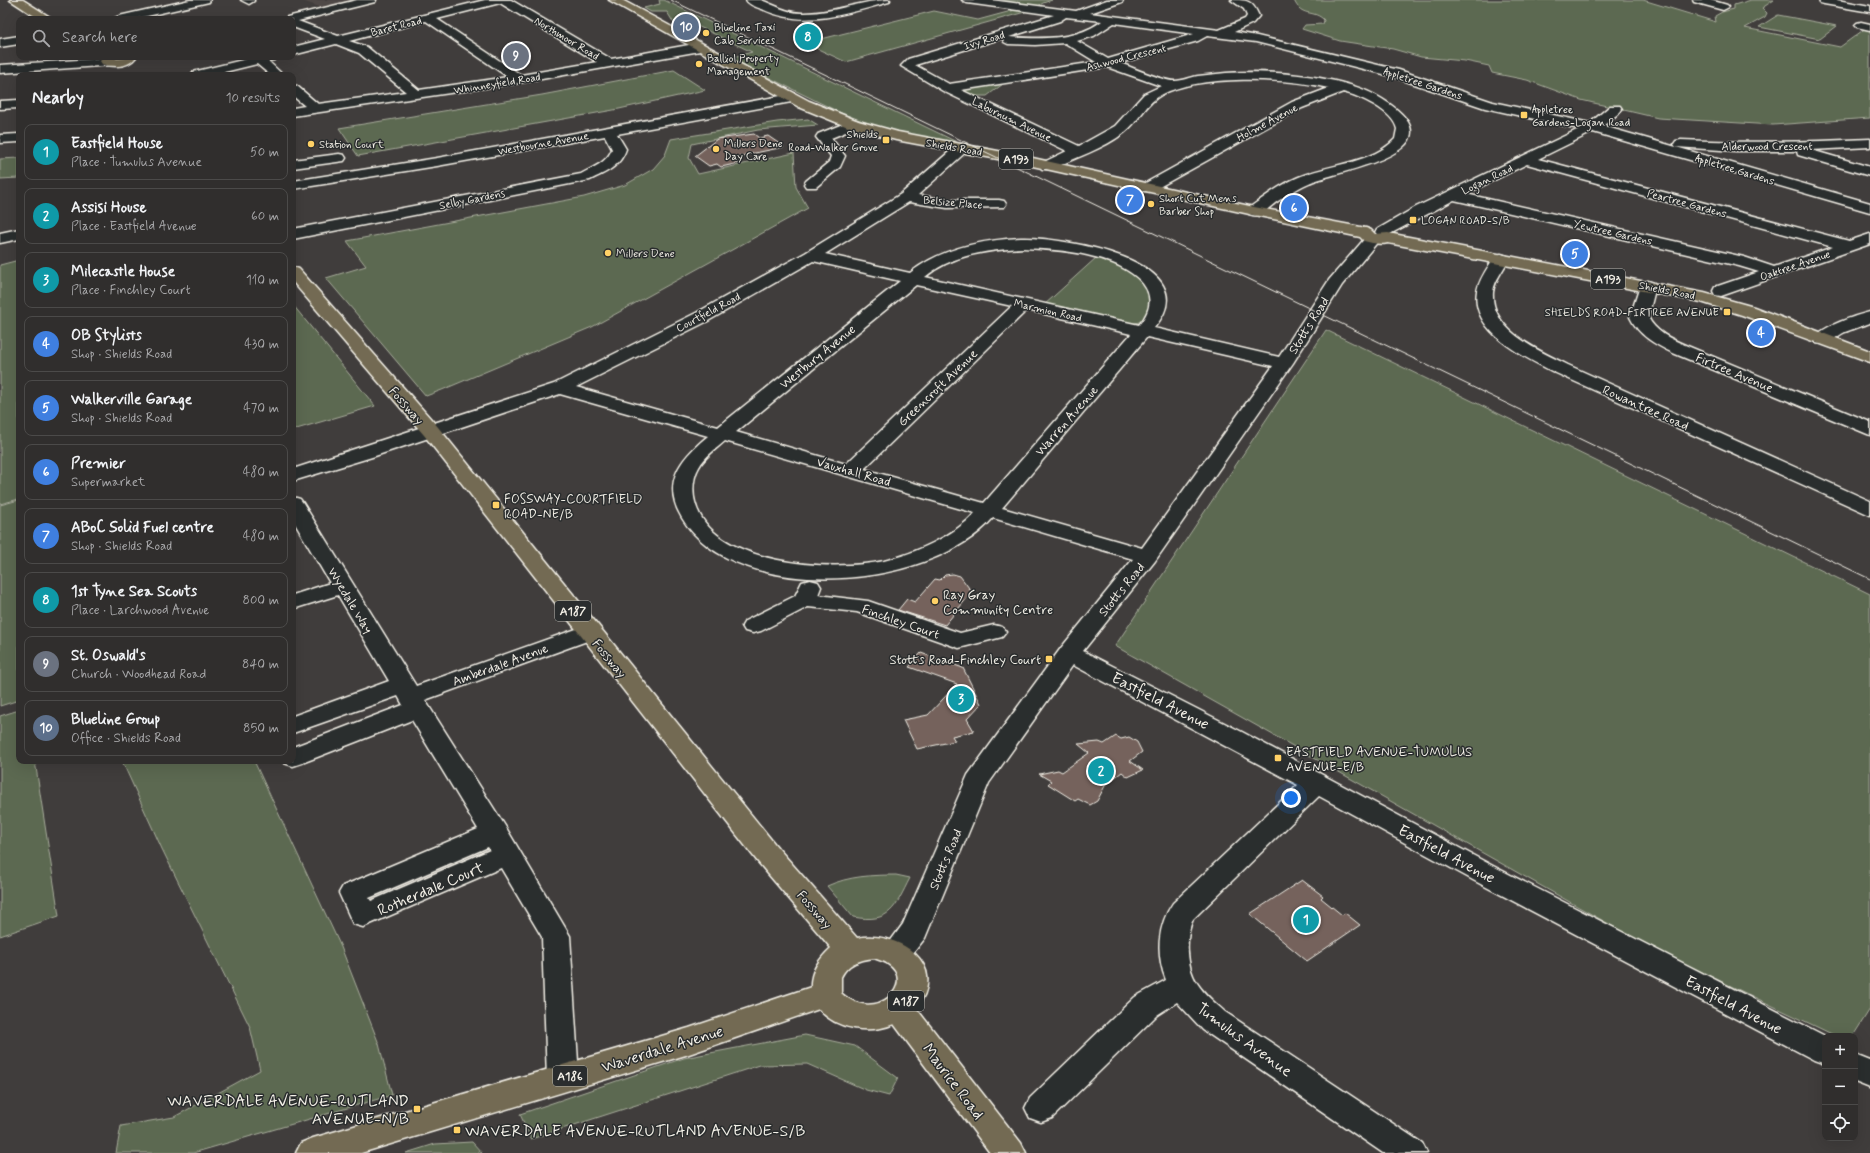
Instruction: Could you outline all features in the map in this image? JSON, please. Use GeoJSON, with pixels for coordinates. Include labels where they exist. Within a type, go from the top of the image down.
{"type":"FeatureCollection","features":[{"type":"Feature","properties":{"kind":"main road"},"geometry":{"type":"LineString","coordinates":[[15,0],[42,16]]}},
{"type":"Feature","properties":{"kind":"main road","name":"Shields Road"},"geometry":{"type":"LineString","coordinates":[[614,0],[792,98],[816,110],[853,124],[896,136],[962,148],[1254,211],[1377,236],[1648,286],[1729,304],[1822,339]]}},
{"type":"Feature","properties":{"kind":"main road","name":"Fossway"},"geometry":{"type":"LineString","coordinates":[[296,275],[431,431],[768,855],[851,951]]}},
{"type":"Feature","properties":{"kind":"main road","name":"A193"},"geometry":{"type":"LineString","coordinates":[[1822,339],[1870,358]]}},
{"type":"Feature","properties":{"kind":"main road","name":"A187"},"geometry":{"type":"LineString","coordinates":[[874,947],[896,954],[905,961],[911,970],[913,980],[912,990],[908,1000],[899,1008],[887,1014],[872,1018],[857,1017],[844,1012],[833,1004],[826,994],[824,984],[827,973],[832,964],[841,956],[851,951],[874,947]]}},
{"type":"Feature","properties":{"kind":"main road","name":"Waverdale Avenue"},"geometry":{"type":"LineString","coordinates":[[312,1153],[689,1041],[826,994]]}},
{"type":"Feature","properties":{"kind":"main road","name":"Maurice Road"},"geometry":{"type":"LineString","coordinates":[[899,1008],[1009,1153]]}},
{"type":"Feature","properties":{"kind":"street"},"geometry":{"type":"LineString","coordinates":[[132,16],[205,0]]}},
{"type":"Feature","properties":{"kind":"street"},"geometry":{"type":"LineString","coordinates":[[296,18],[371,0]]}},
{"type":"Feature","properties":{"kind":"street","name":"Baret Road"},"geometry":{"type":"LineString","coordinates":[[296,50],[498,0]]}},
{"type":"Feature","properties":{"kind":"street","name":"Northmoor Road"},"geometry":{"type":"LineString","coordinates":[[503,0],[610,64]]}},
{"type":"Feature","properties":{"kind":"street"},"geometry":{"type":"LineString","coordinates":[[751,0],[781,13],[805,17],[825,15],[885,0]]}},
{"type":"Feature","properties":{"kind":"street","name":"Appletree Gardens"},"geometry":{"type":"LineString","coordinates":[[967,0],[994,2],[1261,40],[1304,52],[1395,73],[1490,104],[1592,127],[1870,208]]}},
{"type":"Feature","properties":{"kind":"street"},"geometry":{"type":"LineString","coordinates":[[1077,15],[1085,10],[1118,0]]}},
{"type":"Feature","properties":{"kind":"street"},"geometry":{"type":"LineString","coordinates":[[1221,34],[1249,21],[1253,16],[1249,7],[1236,0]]}},
{"type":"Feature","properties":{"kind":"street"},"geometry":{"type":"LineString","coordinates":[[1698,0],[1723,7]]}},
{"type":"Feature","properties":{"kind":"street"},"geometry":{"type":"LineString","coordinates":[[1815,9],[1825,1],[1870,9]]}},
{"type":"Feature","properties":{"kind":"street"},"geometry":{"type":"LineString","coordinates":[[138,5],[162,16]]}},
{"type":"Feature","properties":{"kind":"street","name":"Ivy Road"},"geometry":{"type":"LineString","coordinates":[[908,68],[907,64],[912,62],[1056,19],[1064,13]]}},
{"type":"Feature","properties":{"kind":"street"},"geometry":{"type":"LineString","coordinates":[[428,18],[520,79]]}},
{"type":"Feature","properties":{"kind":"street"},"geometry":{"type":"LineString","coordinates":[[994,37],[1015,40],[1066,40],[1082,36],[1104,26],[1112,19]]}},
{"type":"Feature","properties":{"kind":"street"},"geometry":{"type":"LineString","coordinates":[[296,24],[363,50],[418,95]]}},
{"type":"Feature","properties":{"kind":"street","name":"Ashwood Crescent"},"geometry":{"type":"LineString","coordinates":[[947,88],[1108,64],[1194,39],[1205,32]]}},
{"type":"Feature","properties":{"kind":"street"},"geometry":{"type":"LineString","coordinates":[[1066,40],[1108,64],[1174,86]]}},
{"type":"Feature","properties":{"kind":"street"},"geometry":{"type":"LineString","coordinates":[[0,44],[16,41]]}},
{"type":"Feature","properties":{"kind":"street","name":"Whinneyfield Road"},"geometry":{"type":"LineString","coordinates":[[296,112],[520,79],[700,47]]}},
{"type":"Feature","properties":{"kind":"street"},"geometry":{"type":"LineString","coordinates":[[0,69],[86,64],[120,60]]}},
{"type":"Feature","properties":{"kind":"street"},"geometry":{"type":"LineString","coordinates":[[209,72],[257,60]]}},
{"type":"Feature","properties":{"kind":"street"},"geometry":{"type":"LineString","coordinates":[[266,60],[275,72]]}},
{"type":"Feature","properties":{"kind":"street","name":"Laburnum Avenue"},"geometry":{"type":"LineString","coordinates":[[908,68],[947,88],[994,99],[1078,151]]}},
{"type":"Feature","properties":{"kind":"street","name":"Holme Avenue"},"geometry":{"type":"LineString","coordinates":[[1147,188],[1297,105],[1342,88],[1395,73]]}},
{"type":"Feature","properties":{"kind":"street"},"geometry":{"type":"LineString","coordinates":[[1047,166],[1116,132],[1133,118],[1146,100],[1159,91],[1174,86],[1212,78],[1250,76],[1298,79],[1342,88],[1371,98],[1389,108],[1403,123],[1404,134],[1396,146],[1377,156],[1320,173],[1299,182],[1254,211]]}},
{"type":"Feature","properties":{"kind":"street","name":"Ashwood Crescent"},"geometry":{"type":"LineString","coordinates":[[994,99],[1021,77]]}},
{"type":"Feature","properties":{"kind":"street"},"geometry":{"type":"LineString","coordinates":[[296,92],[316,109]]}},
{"type":"Feature","properties":{"kind":"street","name":"Westbourne Avenue"},"geometry":{"type":"LineString","coordinates":[[296,184],[609,132],[792,98]]}},
{"type":"Feature","properties":{"kind":"street"},"geometry":{"type":"LineString","coordinates":[[0,105],[16,104]]}},
{"type":"Feature","properties":{"kind":"street","name":"Logan Road"},"geometry":{"type":"LineString","coordinates":[[1377,236],[1404,219],[1592,127],[1615,109]]}},
{"type":"Feature","properties":{"kind":"street"},"geometry":{"type":"LineString","coordinates":[[811,184],[835,164],[838,156],[823,137],[853,124]]}},
{"type":"Feature","properties":{"kind":"street","name":"Selby Gardens"},"geometry":{"type":"LineString","coordinates":[[296,233],[585,176],[608,165],[616,158],[619,149],[609,132]]}},
{"type":"Feature","properties":{"kind":"street"},"geometry":{"type":"LineString","coordinates":[[0,139],[16,138]]}},
{"type":"Feature","properties":{"kind":"street","name":"Alderwood Crescent"},"geometry":{"type":"LineString","coordinates":[[1665,148],[1680,144],[1742,147],[1791,147],[1870,143]]}},
{"type":"Feature","properties":{"kind":"street"},"geometry":{"type":"LineString","coordinates":[[1791,147],[1870,172]]}},
{"type":"Feature","properties":{"kind":"street","name":"Courtfield Road"},"geometry":{"type":"LineString","coordinates":[[431,431],[560,388],[702,317],[811,256],[886,211],[906,196],[962,148]]}},
{"type":"Feature","properties":{"kind":"street"},"geometry":{"type":"LineString","coordinates":[[296,164],[339,158]]}},
{"type":"Feature","properties":{"kind":"street","name":"Peartree Gardens"},"geometry":{"type":"LineString","coordinates":[[1526,160],[1848,246]]}},
{"type":"Feature","properties":{"kind":"street","name":"Yewtree Gardens"},"geometry":{"type":"LineString","coordinates":[[1452,195],[1744,262],[1773,272]]}},
{"type":"Feature","properties":{"kind":"street","name":"Belsize Place"},"geometry":{"type":"LineString","coordinates":[[906,196],[947,204],[999,204]]}},
{"type":"Feature","properties":{"kind":"street"},"geometry":{"type":"LineString","coordinates":[[0,238],[16,235]]}},
{"type":"Feature","properties":{"kind":"street","name":"Stotts Road"},"geometry":{"type":"LineString","coordinates":[[896,954],[915,930],[977,781],[1069,653],[1147,556],[1284,364],[1335,283],[1377,236]]}},
{"type":"Feature","properties":{"kind":"street","name":"Oaktree Avenue"},"geometry":{"type":"LineString","coordinates":[[1721,291],[1870,239]]}},
{"type":"Feature","properties":{"kind":"street","name":"Westbury Avenue"},"geometry":{"type":"LineString","coordinates":[[815,573],[794,571],[769,565],[737,554],[717,543],[700,530],[690,516],[683,500],[688,469],[695,458],[722,434],[912,279],[935,263],[947,257],[990,246],[1040,244],[1089,250],[1112,257],[1134,268],[1143,274],[1156,288],[1160,296],[1158,310],[1143,331]]}},
{"type":"Feature","properties":{"kind":"street","name":"Marmion Road"},"geometry":{"type":"LineString","coordinates":[[811,256],[1284,364]]}},
{"type":"Feature","properties":{"kind":"street","name":"Rowantree Road"},"geometry":{"type":"LineString","coordinates":[[1501,259],[1487,286],[1484,302],[1487,313],[1495,325],[1524,349],[1562,369],[1867,504]]}},
{"type":"Feature","properties":{"kind":"street","name":"Firtree Avenue"},"geometry":{"type":"LineString","coordinates":[[1648,286],[1639,317],[1644,327],[1657,338],[1679,349],[1870,429]]}},
{"type":"Feature","properties":{"kind":"street","name":"Greencroft Avenue"},"geometry":{"type":"LineString","coordinates":[[851,470],[1024,304]]}},
{"type":"Feature","properties":{"kind":"street"},"geometry":{"type":"LineString","coordinates":[[1822,339],[1838,329],[1870,317]]}},
{"type":"Feature","properties":{"kind":"street","name":"Warren Avenue"},"geometry":{"type":"LineString","coordinates":[[815,573],[869,570],[919,557],[949,544],[963,534],[988,510],[1143,331]]}},
{"type":"Feature","properties":{"kind":"street","name":"Vauxhall Road"},"geometry":{"type":"LineString","coordinates":[[560,388],[851,470],[1147,556]]}},
{"type":"Feature","properties":{"kind":"street"},"geometry":{"type":"LineString","coordinates":[[296,474],[431,431]]}},
{"type":"Feature","properties":{"kind":"street","name":"Wyedale Way"},"geometry":{"type":"LineString","coordinates":[[296,509],[556,936],[563,1078]]}},
{"type":"Feature","properties":{"kind":"street"},"geometry":{"type":"LineString","coordinates":[[752,626],[805,600],[815,573]]}},
{"type":"Feature","properties":{"kind":"street"},"geometry":{"type":"LineString","coordinates":[[296,586],[339,579]]}},
{"type":"Feature","properties":{"kind":"street"},"geometry":{"type":"LineString","coordinates":[[296,600],[339,579]]}},
{"type":"Feature","properties":{"kind":"street","name":"Finchley Court"},"geometry":{"type":"LineString","coordinates":[[805,600],[860,606],[959,641],[994,632]]}},
{"type":"Feature","properties":{"kind":"street","name":"Amberdale Avenue"},"geometry":{"type":"LineString","coordinates":[[296,724],[410,697],[590,632]]}},
{"type":"Feature","properties":{"kind":"street","name":"Eastfield Avenue"},"geometry":{"type":"LineString","coordinates":[[1069,653],[1233,738],[1520,892],[1822,1049]]}},
{"type":"Feature","properties":{"kind":"street","name":"Amberdale Avenue"},"geometry":{"type":"LineString","coordinates":[[296,755],[410,697]]}},
{"type":"Feature","properties":{"kind":"street","name":"Tumulus Avenue"},"geometry":{"type":"LineString","coordinates":[[1316,783],[1191,902],[1181,914],[1176,929],[1174,948],[1177,969],[1183,986],[1196,1003],[1214,1021],[1410,1153]]}},
{"type":"Feature","properties":{"kind":"street"},"geometry":{"type":"LineString","coordinates":[[1041,1108],[1146,1006],[1168,992],[1183,986]]}},
{"type":"Feature","properties":{"kind":"street"},"geometry":{"type":"LineString","coordinates":[[1858,1068],[1870,1074]]}},
{"type":"Feature","properties":{"kind":"shaded area"},"geometry":{"type":"Polygon","coordinates":[[[300,0],[357,0],[322,8],[300,0]]]}},
{"type":"Feature","properties":{"kind":"green space"},"geometry":{"type":"Polygon","coordinates":[[[659,0],[664,0],[963,145],[882,128],[841,113],[729,58],[752,52],[689,22],[675,25],[667,12],[651,12],[644,8],[660,4],[659,0]]]}},
{"type":"Feature","properties":{"kind":"green space"},"geometry":{"type":"Polygon","coordinates":[[[1052,0],[1038,6],[1002,1],[1052,0]]]}},
{"type":"Feature","properties":{"kind":"green space"},"geometry":{"type":"Polygon","coordinates":[[[1294,0],[1643,0],[1716,22],[1715,16],[1722,12],[1734,9],[1734,5],[1751,0],[1774,0],[1762,8],[1767,13],[1765,17],[1745,28],[1840,47],[1866,28],[1870,28],[1870,118],[1773,125],[1658,118],[1581,100],[1527,80],[1492,73],[1489,66],[1465,61],[1421,57],[1393,49],[1340,41],[1302,29],[1305,25],[1323,24],[1324,20],[1316,15],[1300,9],[1294,0]]]}},
{"type":"Feature","properties":{"kind":"green space"},"geometry":{"type":"Polygon","coordinates":[[[1015,10],[1025,12],[846,62],[805,43],[934,11],[978,20],[1015,10]]]}},
{"type":"Feature","properties":{"kind":"green space"},"geometry":{"type":"Polygon","coordinates":[[[1778,15],[1837,26],[1820,39],[1759,27],[1778,15]]]}},
{"type":"Feature","properties":{"kind":"green space"},"geometry":{"type":"Polygon","coordinates":[[[674,70],[705,90],[619,109],[358,156],[339,128],[542,95],[674,70]]]}},
{"type":"Feature","properties":{"kind":"green space"},"geometry":{"type":"Polygon","coordinates":[[[1003,84],[987,96],[971,96],[959,91],[961,88],[1003,84]]]}},
{"type":"Feature","properties":{"kind":"green space"},"geometry":{"type":"Polygon","coordinates":[[[808,119],[818,125],[758,130],[692,144],[689,158],[698,174],[794,153],[796,187],[808,208],[592,327],[426,396],[326,278],[366,266],[347,241],[584,197],[625,185],[653,169],[665,155],[671,139],[777,122],[808,119]]]}},
{"type":"Feature","properties":{"kind":"green space"},"geometry":{"type":"Polygon","coordinates":[[[16,158],[16,178],[0,179],[0,159],[16,158]]]}},
{"type":"Feature","properties":{"kind":"green space"},"geometry":{"type":"Polygon","coordinates":[[[1097,257],[1116,264],[1136,275],[1150,291],[1153,300],[1150,312],[1144,321],[1130,324],[1043,306],[1097,257]]]}},
{"type":"Feature","properties":{"kind":"green space"},"geometry":{"type":"Polygon","coordinates":[[[16,261],[16,500],[0,504],[0,265],[16,261]]]}},
{"type":"Feature","properties":{"kind":"green space"},"geometry":{"type":"Polygon","coordinates":[[[296,309],[375,406],[296,429],[296,309]]]}},
{"type":"Feature","properties":{"kind":"green space"},"geometry":{"type":"Polygon","coordinates":[[[1326,330],[1870,594],[1870,1009],[1855,1033],[1830,1033],[1655,950],[1115,646],[1326,330]]]}},
{"type":"Feature","properties":{"kind":"green space"},"geometry":{"type":"Polygon","coordinates":[[[16,501],[16,701],[0,706],[0,505],[16,501]]]}},
{"type":"Feature","properties":{"kind":"green space"},"geometry":{"type":"Polygon","coordinates":[[[16,711],[16,764],[35,764],[59,916],[0,936],[0,716],[16,711]]]}},
{"type":"Feature","properties":{"kind":"green space"},"geometry":{"type":"Polygon","coordinates":[[[123,764],[255,764],[341,947],[379,1044],[392,1095],[193,1153],[116,1153],[121,1126],[174,1117],[260,1070],[250,1027],[162,849],[123,764]]]}},
{"type":"Feature","properties":{"kind":"green space"},"geometry":{"type":"Polygon","coordinates":[[[896,875],[910,878],[900,897],[890,911],[876,918],[866,919],[853,917],[827,886],[844,880],[861,877],[896,875]]]}},
{"type":"Feature","properties":{"kind":"green space"},"geometry":{"type":"Polygon","coordinates":[[[805,1035],[855,1046],[898,1078],[889,1096],[866,1090],[807,1064],[760,1065],[531,1139],[520,1114],[684,1058],[805,1035]]]}},
{"type":"Feature","properties":{"kind":"green space"},"geometry":{"type":"Polygon","coordinates":[[[472,1142],[482,1153],[406,1153],[435,1144],[472,1142]]]}},
{"type":"Feature","properties":{"kind":"building"},"geometry":{"type":"Polygon","coordinates":[[[754,134],[759,138],[768,136],[784,147],[731,158],[739,163],[721,167],[717,164],[709,166],[695,156],[717,139],[754,134]]]}},
{"type":"Feature","properties":{"kind":"building"},"geometry":{"type":"Polygon","coordinates":[[[1571,246],[1586,249],[1579,263],[1564,260],[1571,246]]]}},
{"type":"Feature","properties":{"kind":"building","name":"Ray Gray Community Centre"},"geometry":{"type":"Polygon","coordinates":[[[953,574],[960,576],[972,592],[945,625],[898,610],[907,599],[915,602],[935,579],[940,580],[945,575],[953,574]]]}},
{"type":"Feature","properties":{"kind":"building"},"geometry":{"type":"Polygon","coordinates":[[[921,653],[963,668],[981,704],[967,719],[974,731],[952,736],[955,741],[917,749],[903,720],[928,715],[957,684],[909,667],[921,653]]]}},
{"type":"Feature","properties":{"kind":"building"},"geometry":{"type":"Polygon","coordinates":[[[1116,736],[1121,739],[1129,737],[1137,742],[1142,752],[1130,761],[1143,770],[1128,777],[1122,772],[1106,784],[1097,801],[1090,805],[1078,799],[1075,801],[1048,784],[1051,781],[1039,774],[1058,770],[1062,772],[1089,753],[1078,744],[1099,742],[1104,744],[1116,736]]]}},
{"type":"Feature","properties":{"kind":"building"},"geometry":{"type":"Polygon","coordinates":[[[1302,880],[1323,896],[1321,898],[1342,915],[1345,913],[1360,925],[1307,961],[1250,914],[1302,880]]]}},
{"type":"Feature","properties":{"kind":"tram line"},"geometry":{"type":"LineString","coordinates":[[671,0],[1870,579]]}},
{"type":"Feature","properties":{"kind":"place","name":"Blueline Group"},"geometry":{"type":"Point","coordinates":[686,27]}},
{"type":"Feature","properties":{"kind":"place","name":"Blueline Taxi Cab Services"},"geometry":{"type":"Point","coordinates":[706,33]}},
{"type":"Feature","properties":{"kind":"place","name":"1st Tyne Sea Scouts"},"geometry":{"type":"Point","coordinates":[808,37]}},
{"type":"Feature","properties":{"kind":"place","name":"St. Oswald's"},"geometry":{"type":"Point","coordinates":[516,56]}},
{"type":"Feature","properties":{"kind":"place","name":"Balliol Property Management"},"geometry":{"type":"Point","coordinates":[699,64]}},
{"type":"Feature","properties":{"kind":"place","name":"Appletree Gardens-Logan Road"},"geometry":{"type":"Point","coordinates":[1524,115]}},
{"type":"Feature","properties":{"kind":"place","name":"Shields Road-Walker Grove"},"geometry":{"type":"Point","coordinates":[886,140]}},
{"type":"Feature","properties":{"kind":"place","name":"Station Court"},"geometry":{"type":"Point","coordinates":[311,144]}},
{"type":"Feature","properties":{"kind":"place","name":"Millers Dene Day Care"},"geometry":{"type":"Point","coordinates":[716,149]}},
{"type":"Feature","properties":{"kind":"place","name":"ABoC Solid Fuel centre"},"geometry":{"type":"Point","coordinates":[1130,200]}},
{"type":"Feature","properties":{"kind":"place","name":"Short Cut Mens Barber Shop"},"geometry":{"type":"Point","coordinates":[1151,204]}},
{"type":"Feature","properties":{"kind":"place","name":"Premier"},"geometry":{"type":"Point","coordinates":[1294,208]}},
{"type":"Feature","properties":{"kind":"place","name":"LOGAN ROAD-S/B"},"geometry":{"type":"Point","coordinates":[1413,220]}},
{"type":"Feature","properties":{"kind":"place","name":"Millers Dene"},"geometry":{"type":"Point","coordinates":[608,253]}},
{"type":"Feature","properties":{"kind":"place","name":"Walkerville Garage"},"geometry":{"type":"Point","coordinates":[1575,254]}},
{"type":"Feature","properties":{"kind":"place","name":"SHIELDS ROAD-FIRTREE AVENUE"},"geometry":{"type":"Point","coordinates":[1727,312]}},
{"type":"Feature","properties":{"kind":"place","name":"OB Stylists"},"geometry":{"type":"Point","coordinates":[1761,333]}},
{"type":"Feature","properties":{"kind":"place","name":"FOSSWAY-COURTFIELD ROAD-NE/B"},"geometry":{"type":"Point","coordinates":[496,505]}},
{"type":"Feature","properties":{"kind":"place","name":"Ray Gray Community Centre"},"geometry":{"type":"Point","coordinates":[935,601]}},
{"type":"Feature","properties":{"kind":"place","name":"Stotts Road-Finchley Court"},"geometry":{"type":"Point","coordinates":[1049,659]}},
{"type":"Feature","properties":{"kind":"place","name":"Milecastle House"},"geometry":{"type":"Point","coordinates":[961,699]}},
{"type":"Feature","properties":{"kind":"place","name":"EASTFIELD AVENUE-TUMULUS AVENUE-E/B"},"geometry":{"type":"Point","coordinates":[1278,758]}},
{"type":"Feature","properties":{"kind":"place","name":"Assisi House"},"geometry":{"type":"Point","coordinates":[1101,771]}},
{"type":"Feature","properties":{"kind":"place","name":"Eastfield House"},"geometry":{"type":"Point","coordinates":[1306,920]}},
{"type":"Feature","properties":{"kind":"place","name":"WAVERDALE AVENUE-RUTLAND AVENUE-N/B"},"geometry":{"type":"Point","coordinates":[417,1109]}},
{"type":"Feature","properties":{"kind":"place","name":"WAVERDALE AVENUE-RUTLAND AVENUE-S/B"},"geometry":{"type":"Point","coordinates":[457,1130]}}]}
